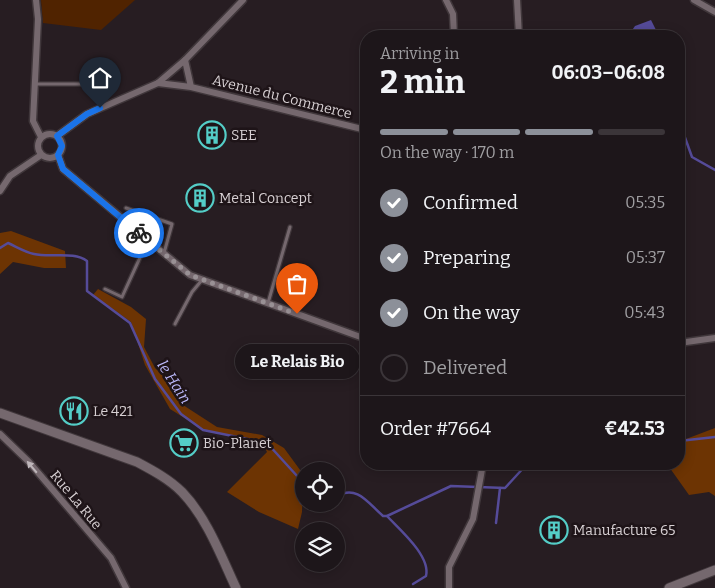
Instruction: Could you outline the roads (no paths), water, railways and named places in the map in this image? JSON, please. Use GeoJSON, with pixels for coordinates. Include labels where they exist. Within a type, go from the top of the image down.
{"type":"FeatureCollection","features":[{"type":"Feature","properties":{"kind":"main road"},"geometry":{"type":"LineString","coordinates":[[0,413],[137,462],[158,473],[181,491],[198,511],[236,588]]}},
{"type":"Feature","properties":{"kind":"main road"},"geometry":{"type":"LineString","coordinates":[[669,588],[715,570]]}},
{"type":"Feature","properties":{"kind":"street"},"geometry":{"type":"LineString","coordinates":[[36,0],[38,19],[33,121],[41,137],[38,148],[41,155],[48,158],[58,155]]}},
{"type":"Feature","properties":{"kind":"street"},"geometry":{"type":"LineString","coordinates":[[41,137],[47,134],[57,136],[87,114],[158,83],[186,60],[244,0]]}},
{"type":"Feature","properties":{"kind":"street"},"geometry":{"type":"LineString","coordinates":[[446,0],[453,14],[454,30]]}},
{"type":"Feature","properties":{"kind":"street"},"geometry":{"type":"LineString","coordinates":[[517,0],[519,30]]}},
{"type":"Feature","properties":{"kind":"street"},"geometry":{"type":"LineString","coordinates":[[694,0],[715,12]]}},
{"type":"Feature","properties":{"kind":"street","name":"Avenue du Commerce"},"geometry":{"type":"LineString","coordinates":[[186,60],[191,87]]}},
{"type":"Feature","properties":{"kind":"street","name":"Avenue du Commerce"},"geometry":{"type":"LineString","coordinates":[[158,83],[191,87],[360,129]]}},
{"type":"Feature","properties":{"kind":"street"},"geometry":{"type":"LineString","coordinates":[[57,136],[62,146],[58,155],[63,169],[190,275],[360,337]]}},
{"type":"Feature","properties":{"kind":"street"},"geometry":{"type":"LineString","coordinates":[[0,190],[10,176],[41,155]]}},
{"type":"Feature","properties":{"kind":"street"},"geometry":{"type":"LineString","coordinates":[[685,342],[715,338]]}},
{"type":"Feature","properties":{"kind":"street","name":"Rue La Rue"},"geometry":{"type":"LineString","coordinates":[[0,434],[29,462],[62,504],[111,558],[126,588]]}},
{"type":"Feature","properties":{"kind":"street"},"geometry":{"type":"LineString","coordinates":[[449,588],[449,567],[469,531],[482,470]]}},
{"type":"Feature","properties":{"kind":"lane"},"geometry":{"type":"LineString","coordinates":[[36,84],[82,84]]}},
{"type":"Feature","properties":{"kind":"lane"},"geometry":{"type":"LineString","coordinates":[[126,208],[172,224],[164,253]]}},
{"type":"Feature","properties":{"kind":"lane"},"geometry":{"type":"LineString","coordinates":[[268,304],[290,227]]}},
{"type":"Feature","properties":{"kind":"lane"},"geometry":{"type":"LineString","coordinates":[[105,288],[122,297],[148,240]]}},
{"type":"Feature","properties":{"kind":"lane"},"geometry":{"type":"LineString","coordinates":[[175,324],[192,292],[203,280]]}},
{"type":"Feature","properties":{"kind":"waterway"},"geometry":{"type":"LineString","coordinates":[[685,138],[692,157],[715,170]]}},
{"type":"Feature","properties":{"kind":"waterway","name":"le Hain"},"geometry":{"type":"LineString","coordinates":[[0,248],[8,243],[34,254],[69,255],[87,261],[87,291],[130,323],[155,379],[181,414],[203,430],[267,443],[295,474]]}},
{"type":"Feature","properties":{"kind":"waterway","name":"le Hain"},"geometry":{"type":"LineString","coordinates":[[685,440],[715,437]]}},
{"type":"Feature","properties":{"kind":"waterway","name":"le Hain"},"geometry":{"type":"LineString","coordinates":[[345,493],[356,494],[362,497],[383,516],[387,516],[451,486],[505,488],[522,470]]}},
{"type":"Feature","properties":{"kind":"waterway"},"geometry":{"type":"LineString","coordinates":[[496,523],[500,488]]}},
{"type":"Feature","properties":{"kind":"waterway"},"geometry":{"type":"LineString","coordinates":[[387,516],[413,543],[424,560],[426,576],[413,584]]}},
{"type":"Feature","properties":{"kind":"place","name":"SEE"},"geometry":{"type":"Point","coordinates":[212,135]}},
{"type":"Feature","properties":{"kind":"place","name":"Metal Concept"},"geometry":{"type":"Point","coordinates":[200,198]}},
{"type":"Feature","properties":{"kind":"place","name":"Le Relais Bio"},"geometry":{"type":"Point","coordinates":[297,314]}},
{"type":"Feature","properties":{"kind":"place","name":"Le 421"},"geometry":{"type":"Point","coordinates":[74,411]}},
{"type":"Feature","properties":{"kind":"place","name":"Bio-Planet"},"geometry":{"type":"Point","coordinates":[184,443]}},
{"type":"Feature","properties":{"kind":"place","name":"Manufacture 65"},"geometry":{"type":"Point","coordinates":[554,530]}}]}
